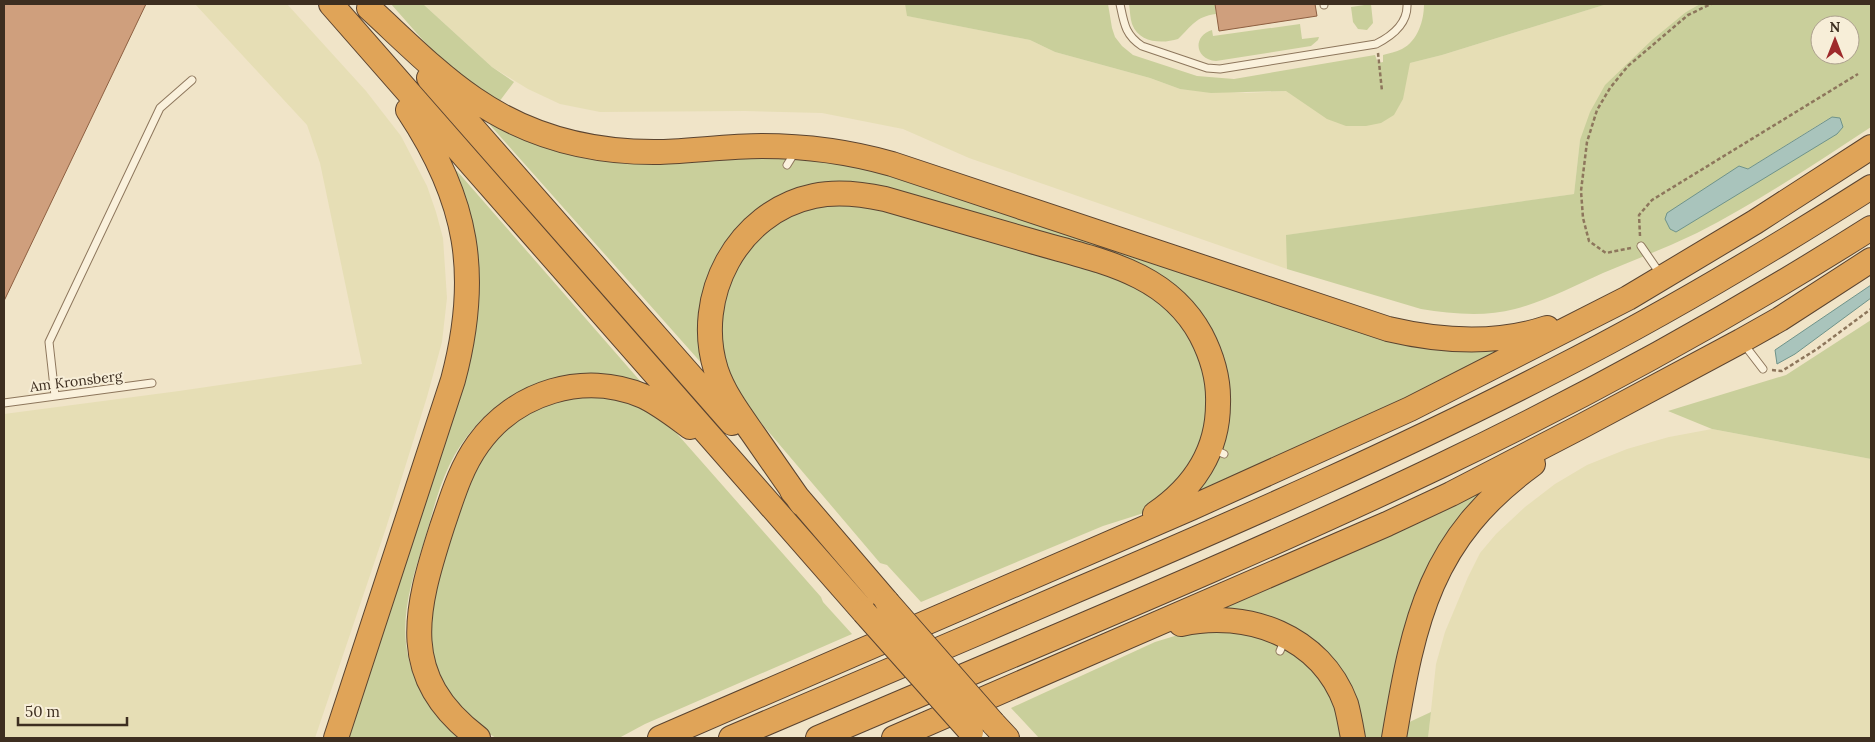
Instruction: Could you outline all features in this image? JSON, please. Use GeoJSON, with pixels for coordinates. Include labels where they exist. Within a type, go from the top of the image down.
{"type":"FeatureCollection","features":[{"type":"Feature","properties":{"kind":"highway"},"geometry":{"type":"LineString","coordinates":[[331,4],[864,612],[987,733]]}},
{"type":"Feature","properties":{"kind":"highway"},"geometry":{"type":"LineString","coordinates":[[367,6],[447,78],[475,100],[508,119],[560,140],[599,148],[639,152],[739,146],[792,156],[829,150],[892,164],[1344,315],[1411,334],[1463,339],[1523,335],[1555,326],[1628,298]]}},
{"type":"Feature","properties":{"kind":"highway"},"geometry":{"type":"LineString","coordinates":[[367,6],[887,602],[987,733]]}},
{"type":"Feature","properties":{"kind":"highway"},"geometry":{"type":"LineString","coordinates":[[336,738],[453,380],[467,299],[467,269],[461,225],[450,185],[424,134],[359,36]]}},
{"type":"Feature","properties":{"kind":"highway"},"geometry":{"type":"LineString","coordinates":[[660,738],[1358,433],[1628,298],[1755,222],[1871,147]]}},
{"type":"Feature","properties":{"kind":"highway"},"geometry":{"type":"LineString","coordinates":[[732,738],[1261,511],[1492,402],[1614,339],[1728,275],[1871,187]]}},
{"type":"Feature","properties":{"kind":"highway"},"geometry":{"type":"LineString","coordinates":[[802,504],[729,399],[719,379],[709,336],[716,286],[720,273],[738,244],[755,227],[782,208],[803,199],[819,195],[846,194],[885,198],[1112,265],[1151,282],[1171,297],[1192,320],[1210,355],[1219,394],[1217,420],[1210,452],[1193,480],[1176,498],[1154,515],[1101,546]]}},
{"type":"Feature","properties":{"kind":"highway"},"geometry":{"type":"LineString","coordinates":[[818,738],[1249,553],[1440,466],[1529,422],[1668,348],[1810,266],[1871,228]]}},
{"type":"Feature","properties":{"kind":"highway"},"geometry":{"type":"LineString","coordinates":[[894,738],[1387,524],[1451,494],[1741,341],[1780,319],[1871,260]]}},
{"type":"Feature","properties":{"kind":"highway"},"geometry":{"type":"LineString","coordinates":[[478,738],[451,715],[434,691],[426,673],[422,656],[419,623],[420,604],[426,578],[455,487],[468,460],[488,431],[508,413],[531,399],[560,388],[590,385],[602,386],[631,392],[654,402],[728,455]]}},
{"type":"Feature","properties":{"kind":"highway"},"geometry":{"type":"LineString","coordinates":[[1394,738],[1416,627],[1431,586],[1448,552],[1468,524],[1492,497],[1518,474],[1584,425]]}},
{"type":"Feature","properties":{"kind":"highway"},"geometry":{"type":"LineString","coordinates":[[1115,643],[1172,626],[1204,619],[1254,623],[1292,643],[1323,666],[1339,689],[1346,704],[1353,738]]}},
{"type":"Feature","properties":{"kind":"lane"},"geometry":{"type":"LineString","coordinates":[[1120,4],[1127,32],[1133,40],[1142,46],[1208,68],[1220,69],[1376,44],[1388,38],[1401,25],[1407,4]]}},
{"type":"Feature","properties":{"kind":"lane"},"geometry":{"type":"LineString","coordinates":[[55,396],[49,342],[160,108],[192,80]]}},
{"type":"Feature","properties":{"kind":"lane"},"geometry":{"type":"LineString","coordinates":[[1641,246],[1663,277]]}},
{"type":"Feature","properties":{"kind":"lane"},"geometry":{"type":"LineString","coordinates":[[1741,341],[1763,369]]}},
{"type":"Feature","properties":{"kind":"lane","name":"Am Kronsberg"},"geometry":{"type":"LineString","coordinates":[[4,403],[152,384]]}},
{"type":"Feature","properties":{"kind":"path"},"geometry":{"type":"LineString","coordinates":[[1711,4],[1688,15],[1628,66],[1610,88],[1597,110],[1587,142],[1581,191],[1583,218],[1589,241],[1606,253],[1641,246],[1639,215],[1652,200],[1858,74]]}},
{"type":"Feature","properties":{"kind":"path"},"geometry":{"type":"LineString","coordinates":[[1376,44],[1380,62],[1382,91]]}},
{"type":"Feature","properties":{"kind":"path"},"geometry":{"type":"LineString","coordinates":[[1763,369],[1782,371],[1817,349],[1871,309]]}},
{"type":"Feature","properties":{"kind":"shaded area"},"geometry":{"type":"Polygon","coordinates":[[[195,4],[287,4],[366,91],[401,136],[427,186],[443,238],[447,298],[442,342],[386,528],[315,738],[4,738],[4,414],[362,364],[320,163],[307,125],[195,4]]]}},
{"type":"Feature","properties":{"kind":"shaded area"},"geometry":{"type":"Polygon","coordinates":[[[423,4],[905,4],[908,16],[1030,40],[1055,52],[1150,78],[1180,89],[1247,93],[1286,91],[1410,63],[1442,55],[1607,4],[1700,4],[1686,12],[1580,140],[1574,194],[1287,235],[1287,269],[969,158],[903,129],[822,113],[745,111],[600,112],[560,104],[528,89],[492,67],[423,4]]]}},
{"type":"Feature","properties":{"kind":"shaded area"},"geometry":{"type":"Polygon","coordinates":[[[1712,429],[1871,459],[1871,738],[1428,738],[1436,664],[1445,632],[1480,553],[1496,534],[1525,507],[1555,484],[1587,465],[1627,449],[1669,437],[1712,429]]]}},
{"type":"Feature","properties":{"kind":"green space"},"geometry":{"type":"Polygon","coordinates":[[[391,4],[423,4],[492,67],[514,82],[499,102],[458,77],[391,4]]]}},
{"type":"Feature","properties":{"kind":"green space"},"geometry":{"type":"Polygon","coordinates":[[[905,4],[1108,4],[1115,37],[1133,55],[1197,76],[1234,79],[1375,55],[1378,63],[1383,62],[1383,55],[1402,49],[1412,41],[1423,17],[1424,4],[1607,4],[1442,55],[1410,63],[1403,99],[1394,115],[1381,123],[1366,126],[1346,126],[1327,119],[1286,91],[1211,93],[1180,89],[1150,78],[1055,52],[1030,40],[907,16],[905,4]]]}},
{"type":"Feature","properties":{"kind":"green space"},"geometry":{"type":"Polygon","coordinates":[[[1129,4],[1215,4],[1216,14],[1203,17],[1178,39],[1158,41],[1145,38],[1135,30],[1131,22],[1129,4]]]}},
{"type":"Feature","properties":{"kind":"green space"},"geometry":{"type":"Polygon","coordinates":[[[1371,4],[1373,23],[1367,30],[1358,29],[1353,22],[1351,7],[1371,4]]]}},
{"type":"Feature","properties":{"kind":"green space"},"geometry":{"type":"Polygon","coordinates":[[[1700,4],[1871,4],[1871,127],[1764,196],[1697,233],[1549,298],[1504,312],[1468,314],[1421,309],[1287,269],[1286,235],[1574,194],[1580,140],[1590,112],[1605,85],[1652,40],[1686,12],[1700,4]],[[1831,117],[1748,169],[1670,229],[1831,117]]]}},
{"type":"Feature","properties":{"kind":"green space"},"geometry":{"type":"Polygon","coordinates":[[[1300,24],[1302,39],[1319,37],[1311,46],[1216,61],[1209,60],[1200,52],[1199,42],[1201,37],[1212,30],[1213,36],[1300,24]]]}},
{"type":"Feature","properties":{"kind":"green space"},"geometry":{"type":"Polygon","coordinates":[[[491,123],[547,148],[606,162],[664,164],[781,158],[813,160],[861,169],[908,181],[1383,339],[1419,347],[1455,351],[1510,347],[1385,409],[1196,494],[1214,469],[1220,455],[1228,418],[1228,377],[1216,339],[1206,322],[1178,289],[886,189],[744,225],[704,366],[490,125],[491,123]]]}},
{"type":"Feature","properties":{"kind":"green space"},"geometry":{"type":"Polygon","coordinates":[[[457,171],[648,390],[567,376],[548,380],[513,395],[497,406],[470,433],[449,466],[438,495],[414,573],[405,631],[412,671],[422,693],[442,721],[459,738],[348,738],[464,371],[455,172],[457,171]]]}},
{"type":"Feature","properties":{"kind":"green space"},"geometry":{"type":"Polygon","coordinates":[[[820,203],[877,206],[1106,272],[1165,303],[1199,348],[1210,407],[1196,459],[1147,512],[1103,526],[921,602],[887,565],[880,563],[751,411],[731,378],[719,339],[721,304],[742,253],[782,218],[820,203]]]}},
{"type":"Feature","properties":{"kind":"green space"},"geometry":{"type":"Polygon","coordinates":[[[1871,320],[1871,459],[1712,429],[1668,411],[1786,375],[1871,320]]]}},
{"type":"Feature","properties":{"kind":"green space"},"geometry":{"type":"Polygon","coordinates":[[[601,395],[646,409],[672,428],[852,634],[645,724],[619,738],[496,738],[455,703],[438,675],[429,640],[431,599],[463,490],[498,431],[555,398],[601,395]]]}},
{"type":"Feature","properties":{"kind":"green space"},"geometry":{"type":"Polygon","coordinates":[[[1519,465],[1470,508],[1386,738],[1364,738],[1345,681],[1224,610],[1223,606],[1519,465]]]}},
{"type":"Feature","properties":{"kind":"green space"},"geometry":{"type":"Polygon","coordinates":[[[1191,631],[1257,632],[1300,656],[1322,680],[1338,711],[1344,738],[1039,738],[1011,708],[1155,642],[1191,631]]]}},
{"type":"Feature","properties":{"kind":"green space"},"geometry":{"type":"Polygon","coordinates":[[[1431,712],[1428,738],[1400,738],[1403,725],[1431,712]]]}},
{"type":"Feature","properties":{"kind":"water"},"geometry":{"type":"Polygon","coordinates":[[[1832,117],[1840,118],[1843,127],[1837,134],[1676,232],[1670,229],[1665,219],[1667,213],[1739,166],[1748,169],[1832,117]]]}},
{"type":"Feature","properties":{"kind":"water"},"geometry":{"type":"Polygon","coordinates":[[[1871,285],[1871,298],[1795,354],[1777,364],[1775,350],[1871,285]]]}},
{"type":"Feature","properties":{"kind":"building"},"geometry":{"type":"Polygon","coordinates":[[[4,4],[146,4],[4,301],[4,4]]]}},
{"type":"Feature","properties":{"kind":"building"},"geometry":{"type":"Polygon","coordinates":[[[1215,4],[1315,4],[1317,16],[1219,31],[1215,4]]]}}]}
